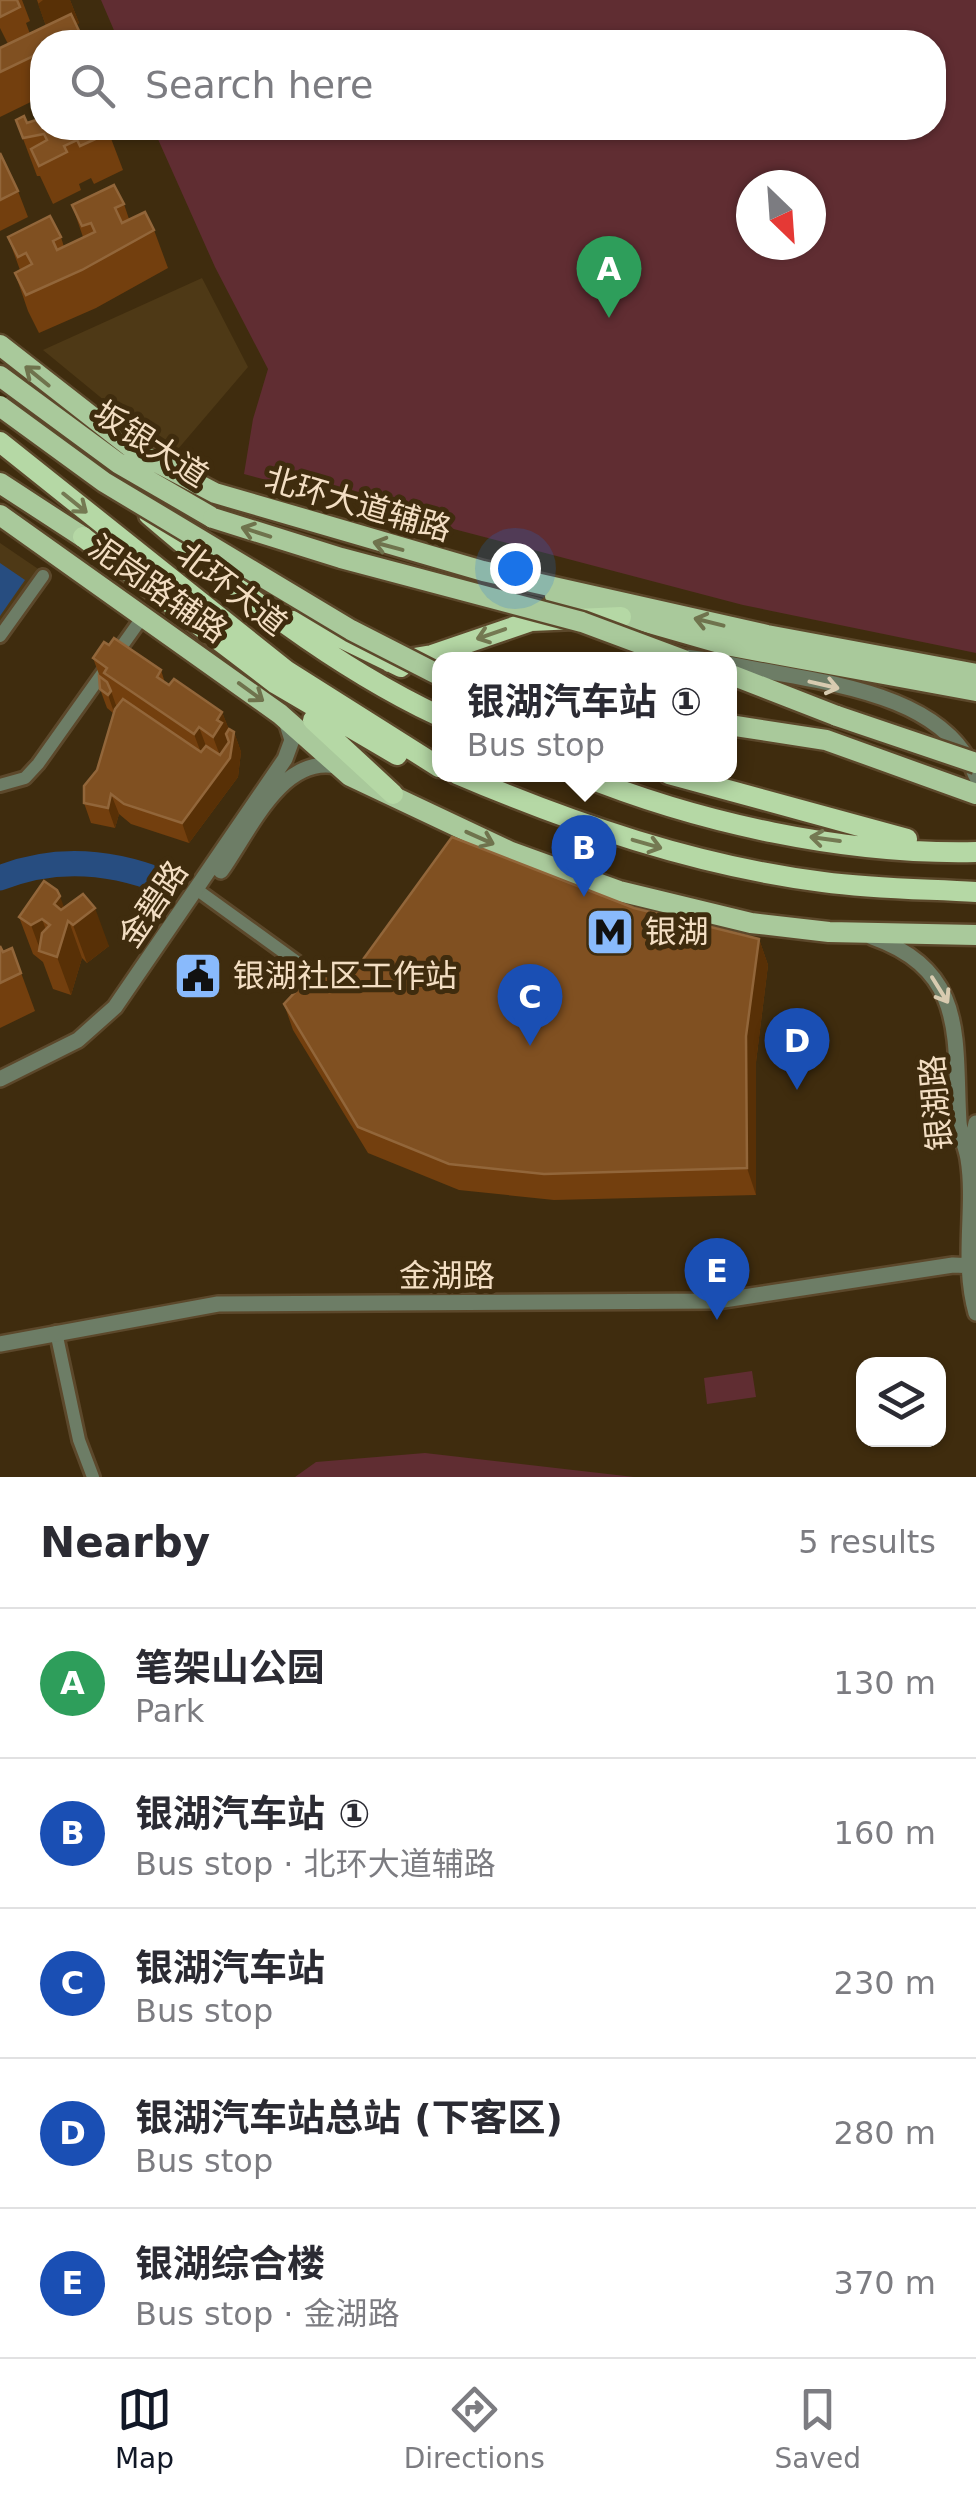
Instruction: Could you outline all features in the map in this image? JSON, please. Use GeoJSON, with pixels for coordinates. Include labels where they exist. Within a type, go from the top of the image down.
{"type":"FeatureCollection","features":[{"type":"Feature","properties":{"kind":"highway","name":"北环大道"},"geometry":{"type":"LineString","coordinates":[[0,395],[274,615],[352,668],[432,712]]}},
{"type":"Feature","properties":{"kind":"highway","name":"北环大道"},"geometry":{"type":"LineString","coordinates":[[0,442],[248,642],[432,762]]}},
{"type":"Feature","properties":{"kind":"highway"},"geometry":{"type":"LineString","coordinates":[[83,537],[276,684],[393,794]]}},
{"type":"Feature","properties":{"kind":"highway"},"geometry":{"type":"LineString","coordinates":[[274,615],[327,631],[432,681]]}},
{"type":"Feature","properties":{"kind":"highway"},"geometry":{"type":"LineString","coordinates":[[441,652],[531,621],[565,616],[621,617]]}},
{"type":"Feature","properties":{"kind":"highway"},"geometry":{"type":"LineString","coordinates":[[390,662],[432,655]]}},
{"type":"Feature","properties":{"kind":"highway"},"geometry":{"type":"LineString","coordinates":[[276,684],[374,743],[432,764]]}},
{"type":"Feature","properties":{"kind":"highway"},"geometry":{"type":"LineString","coordinates":[[478,782],[618,835],[732,866],[839,884],[976,892]]}},
{"type":"Feature","properties":{"kind":"highway"},"geometry":{"type":"LineString","coordinates":[[599,782],[641,798],[783,832],[966,852]]}},
{"type":"Feature","properties":{"kind":"highway"},"geometry":{"type":"LineString","coordinates":[[700,782],[966,852]]}},
{"type":"Feature","properties":{"kind":"main road","name":"北环大道辅路"},"geometry":{"type":"LineString","coordinates":[[0,346],[113,436],[186,480],[293,519],[482,570],[973,687]]}},
{"type":"Feature","properties":{"kind":"main road","name":"坂银大道"},"geometry":{"type":"LineString","coordinates":[[0,376],[118,463],[212,518],[342,558],[582,622],[663,652]]}},
{"type":"Feature","properties":{"kind":"main road","name":"坂银大道"},"geometry":{"type":"LineString","coordinates":[[0,406],[74,462],[171,524],[351,630],[432,671]]}},
{"type":"Feature","properties":{"kind":"main road"},"geometry":{"type":"LineString","coordinates":[[0,473],[83,537]]}},
{"type":"Feature","properties":{"kind":"main road"},"geometry":{"type":"LineString","coordinates":[[0,483],[47,511]]}},
{"type":"Feature","properties":{"kind":"main road","name":"泥岗路辅路"},"geometry":{"type":"LineString","coordinates":[[0,515],[280,714]]}},
{"type":"Feature","properties":{"kind":"main road"},"geometry":{"type":"LineString","coordinates":[[482,570],[621,617],[726,645],[973,687]]}},
{"type":"Feature","properties":{"kind":"main road"},"geometry":{"type":"LineString","coordinates":[[737,677],[976,763]]}},
{"type":"Feature","properties":{"kind":"main road"},"geometry":{"type":"LineString","coordinates":[[280,714],[336,766],[484,840],[619,891],[751,923],[864,934],[976,935]]}},
{"type":"Feature","properties":{"kind":"main road"},"geometry":{"type":"LineString","coordinates":[[737,727],[826,740],[976,794]]}},
{"type":"Feature","properties":{"kind":"street"},"geometry":{"type":"LineString","coordinates":[[0,636],[44,576]]}},
{"type":"Feature","properties":{"kind":"street"},"geometry":{"type":"LineString","coordinates":[[0,785],[24,778],[38,764],[144,615]]}},
{"type":"Feature","properties":{"kind":"street"},"geometry":{"type":"LineString","coordinates":[[737,666],[919,710],[955,737],[976,776]]}},
{"type":"Feature","properties":{"kind":"street","name":"金碧路"},"geometry":{"type":"LineString","coordinates":[[0,1090],[100,1036],[120,1016],[285,759],[291,732],[280,714]]}},
{"type":"Feature","properties":{"kind":"street","name":"金碧路"},"geometry":{"type":"LineString","coordinates":[[0,1079],[72,1044],[104,1020],[289,776],[312,764],[336,766]]}},
{"type":"Feature","properties":{"kind":"street"},"geometry":{"type":"LineString","coordinates":[[200,892],[333,988]]}},
{"type":"Feature","properties":{"kind":"street","name":"银湖路"},"geometry":{"type":"LineString","coordinates":[[864,934],[914,958],[936,980],[949,1004],[958,1044],[960,1138],[968,1159],[976,1313]]}},
{"type":"Feature","properties":{"kind":"street"},"geometry":{"type":"LineString","coordinates":[[968,1159],[976,1124]]}},
{"type":"Feature","properties":{"kind":"street","name":"金湖路"},"geometry":{"type":"LineString","coordinates":[[0,1344],[218,1304],[682,1303],[895,1276],[972,1258]]}},
{"type":"Feature","properties":{"kind":"street"},"geometry":{"type":"LineString","coordinates":[[56,1332],[79,1440],[93,1477]]}},
{"type":"Feature","properties":{"kind":"shaded area"},"geometry":{"type":"Polygon","coordinates":[[[101,0],[976,0],[976,653],[743,605],[244,474],[253,419],[268,369],[215,267],[158,140],[946,140],[946,30],[114,30],[101,0]]]}},
{"type":"Feature","properties":{"kind":"shaded area"},"geometry":{"type":"Polygon","coordinates":[[[202,278],[248,367],[172,456],[43,350],[202,278]]]}},
{"type":"Feature","properties":{"kind":"shaded area"},"geometry":{"type":"Polygon","coordinates":[[[0,543],[50,577],[0,646],[0,543]]]}},
{"type":"Feature","properties":{"kind":"shaded area"},"geometry":{"type":"Polygon","coordinates":[[[752,1371],[756,1397],[707,1404],[704,1378],[752,1371]]]}},
{"type":"Feature","properties":{"kind":"shaded area"},"geometry":{"type":"Polygon","coordinates":[[[425,1453],[634,1477],[295,1477],[316,1462],[425,1453]]]}},
{"type":"Feature","properties":{"kind":"water"},"geometry":{"type":"Polygon","coordinates":[[[0,563],[25,580],[0,616],[0,563]]]}},
{"type":"Feature","properties":{"kind":"building"},"geometry":{"type":"Polygon","coordinates":[[[0,0],[17,0],[20,7],[0,17],[0,0]]]}},
{"type":"Feature","properties":{"kind":"building"},"geometry":{"type":"Polygon","coordinates":[[[71,14],[79,30],[38,30],[71,14]]]}},
{"type":"Feature","properties":{"kind":"building"},"geometry":{"type":"Polygon","coordinates":[[[30,34],[30,58],[0,72],[0,48],[30,34]]]}},
{"type":"Feature","properties":{"kind":"building"},"geometry":{"type":"Polygon","coordinates":[[[24,116],[30,122],[30,137],[23,138],[16,120],[24,116]]]}},
{"type":"Feature","properties":{"kind":"building"},"geometry":{"type":"Polygon","coordinates":[[[47,140],[77,140],[64,146],[67,152],[39,166],[31,149],[47,140]]]}},
{"type":"Feature","properties":{"kind":"building"},"geometry":{"type":"Polygon","coordinates":[[[0,153],[18,191],[0,200],[0,153]]]}},
{"type":"Feature","properties":{"kind":"building"},"geometry":{"type":"Polygon","coordinates":[[[114,185],[124,204],[115,208],[122,223],[145,212],[154,230],[82,270],[26,295],[15,273],[32,264],[26,253],[18,257],[8,237],[50,216],[61,237],[53,241],[57,250],[95,232],[91,223],[82,226],[72,205],[114,185]]]}},
{"type":"Feature","properties":{"kind":"building"},"geometry":{"type":"Polygon","coordinates":[[[114,638],[161,670],[157,677],[169,685],[174,679],[222,712],[217,720],[222,723],[213,737],[199,727],[194,734],[104,673],[107,668],[93,658],[104,642],[109,645],[114,638]]]}},
{"type":"Feature","properties":{"kind":"building"},"geometry":{"type":"Polygon","coordinates":[[[99,676],[107,682],[111,691],[108,695],[100,689],[99,676]]]}},
{"type":"Feature","properties":{"kind":"building"},"geometry":{"type":"Polygon","coordinates":[[[123,699],[201,752],[206,746],[220,755],[229,742],[229,729],[234,732],[230,758],[182,823],[124,804],[111,794],[108,808],[84,803],[84,786],[97,770],[115,709],[123,699]]]}},
{"type":"Feature","properties":{"kind":"building"},"geometry":{"type":"Polygon","coordinates":[[[452,837],[634,908],[759,939],[746,1036],[747,1168],[544,1174],[449,1164],[358,1127],[284,1004],[317,969],[343,987],[452,837]]]}},
{"type":"Feature","properties":{"kind":"building"},"geometry":{"type":"Polygon","coordinates":[[[44,881],[57,890],[60,896],[54,904],[61,910],[83,894],[95,908],[73,925],[68,921],[57,957],[39,951],[42,933],[50,925],[42,919],[31,925],[19,917],[44,881]]]}},
{"type":"Feature","properties":{"kind":"building"},"geometry":{"type":"Polygon","coordinates":[[[0,946],[3,952],[12,948],[21,973],[0,983],[0,946]]]}},
{"type":"Feature","properties":{"kind":"waterway"},"geometry":{"type":"LineString","coordinates":[[0,878],[41,866],[83,864],[124,869],[164,882]]}},
{"type":"Feature","properties":{"kind":"place","name":"笔架山公园"},"geometry":{"type":"Point","coordinates":[609,318]}},
{"type":"Feature","properties":{"kind":"place","name":"银湖汽车站 ①"},"geometry":{"type":"Point","coordinates":[584,897]}},
{"type":"Feature","properties":{"kind":"place","name":"银湖"},"geometry":{"type":"Point","coordinates":[610,932]}},
{"type":"Feature","properties":{"kind":"place","name":"银湖社区工作站"},"geometry":{"type":"Point","coordinates":[198,976]}},
{"type":"Feature","properties":{"kind":"place","name":"银湖汽车站"},"geometry":{"type":"Point","coordinates":[530,1046]}},
{"type":"Feature","properties":{"kind":"place","name":"银湖汽车站总站 (下客区)"},"geometry":{"type":"Point","coordinates":[797,1090]}},
{"type":"Feature","properties":{"kind":"place","name":"银湖综合楼"},"geometry":{"type":"Point","coordinates":[717,1320]}}]}
